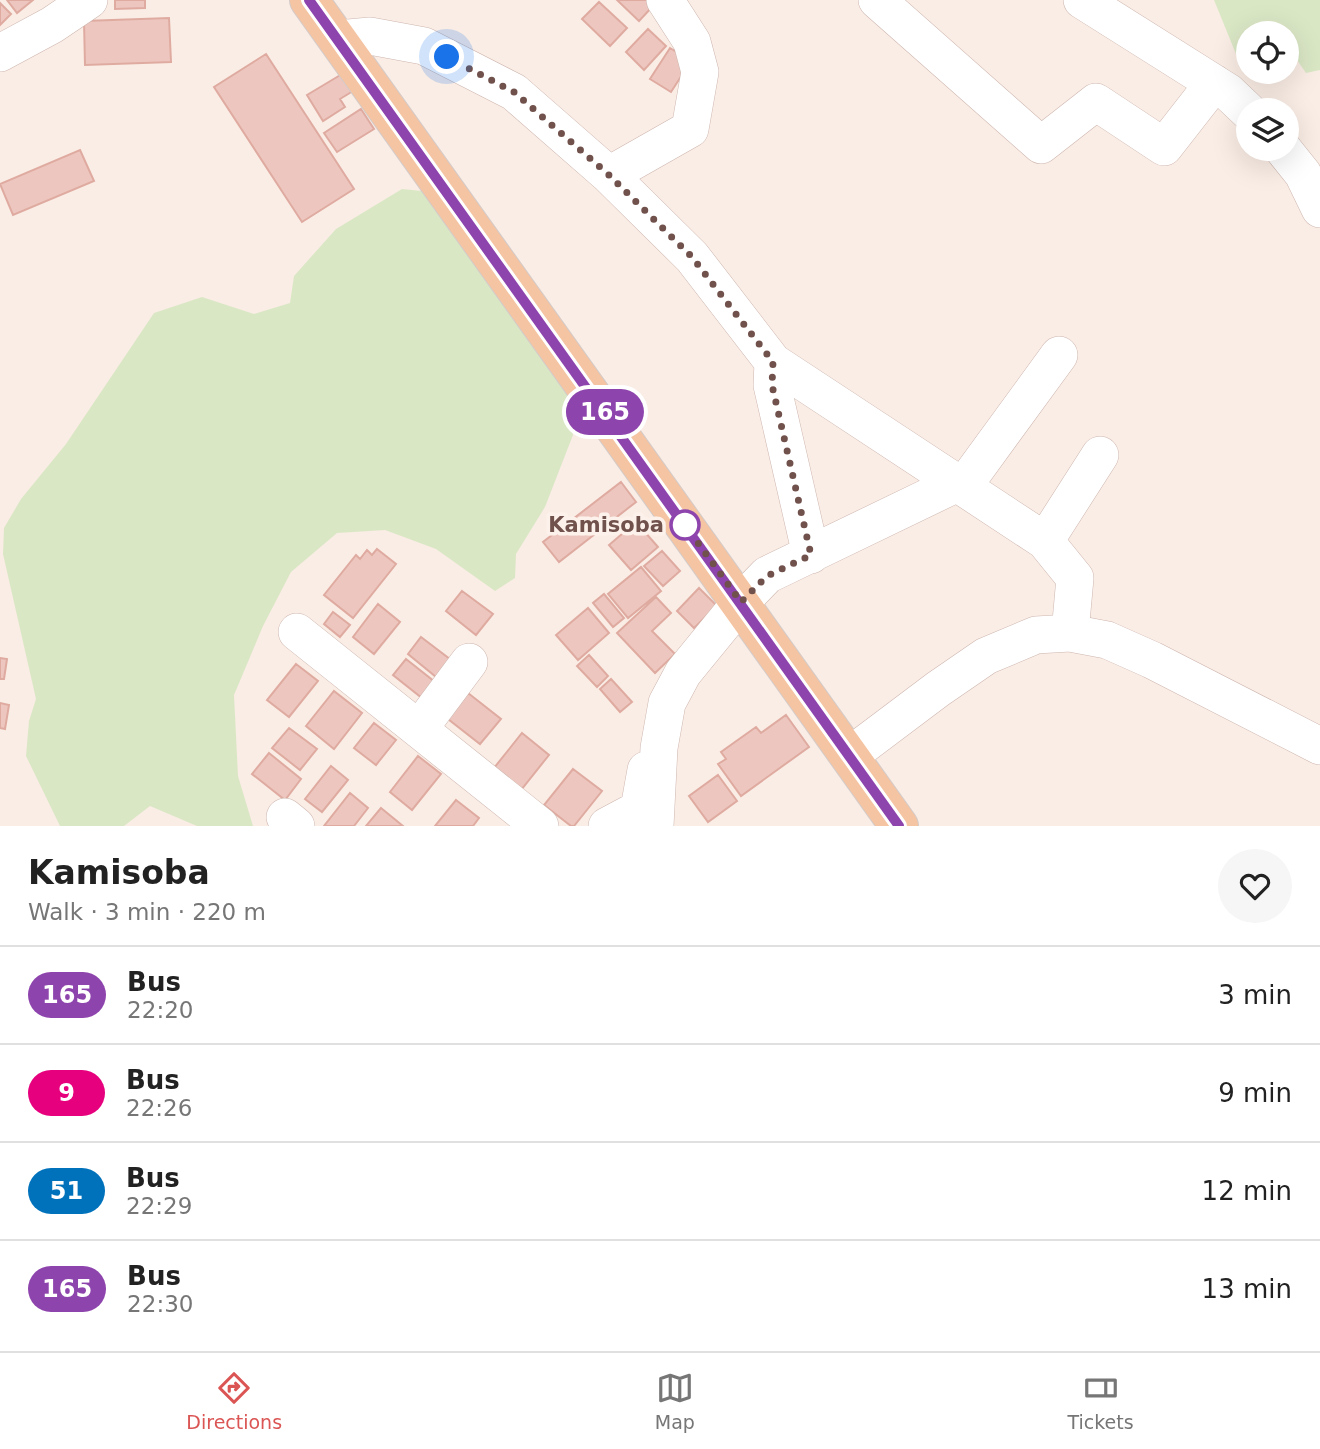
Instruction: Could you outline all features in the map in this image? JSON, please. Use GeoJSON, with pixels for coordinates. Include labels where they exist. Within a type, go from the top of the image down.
{"type":"FeatureCollection","features":[{"type":"Feature","properties":{"kind":"main road"},"geometry":{"type":"LineString","coordinates":[[309,0],[899,826]]}},
{"type":"Feature","properties":{"kind":"street"},"geometry":{"type":"LineString","coordinates":[[0,53],[52,25],[89,0]]}},
{"type":"Feature","properties":{"kind":"street"},"geometry":{"type":"LineString","coordinates":[[609,175],[690,129],[700,72],[692,42],[665,0]]}},
{"type":"Feature","properties":{"kind":"street"},"geometry":{"type":"LineString","coordinates":[[877,0],[1041,145],[1096,102],[1164,147],[1213,83]]}},
{"type":"Feature","properties":{"kind":"street"},"geometry":{"type":"LineString","coordinates":[[1082,0],[1236,100]]}},
{"type":"Feature","properties":{"kind":"street"},"geometry":{"type":"LineString","coordinates":[[338,39],[370,36],[425,46],[514,92],[609,175],[692,257],[773,362],[1045,541],[1075,578],[1070,633]]}},
{"type":"Feature","properties":{"kind":"street"},"geometry":{"type":"LineString","coordinates":[[1293,161],[1303,174],[1320,209]]}},
{"type":"Feature","properties":{"kind":"street"},"geometry":{"type":"LineString","coordinates":[[655,826],[660,748],[667,703],[683,673],[741,602],[767,576],[970,477],[1059,355]]}},
{"type":"Feature","properties":{"kind":"street"},"geometry":{"type":"LineString","coordinates":[[773,362],[772,385],[811,555]]}},
{"type":"Feature","properties":{"kind":"street"},"geometry":{"type":"LineString","coordinates":[[1045,541],[1100,455]]}},
{"type":"Feature","properties":{"kind":"street"},"geometry":{"type":"LineString","coordinates":[[297,632],[540,826]]}},
{"type":"Feature","properties":{"kind":"street"},"geometry":{"type":"LineString","coordinates":[[849,756],[986,656],[1036,635],[1070,633],[1107,640],[1152,660],[1230,702],[1318,739]]}},
{"type":"Feature","properties":{"kind":"street"},"geometry":{"type":"LineString","coordinates":[[419,729],[469,662]]}},
{"type":"Feature","properties":{"kind":"street"},"geometry":{"type":"LineString","coordinates":[[607,826],[639,809],[646,768],[660,748]]}},
{"type":"Feature","properties":{"kind":"green space"},"geometry":{"type":"Polygon","coordinates":[[[1214,0],[1320,0],[1320,70],[1306,73],[1299,63],[1299,21],[1236,21],[1236,54],[1214,0]]]}},
{"type":"Feature","properties":{"kind":"green space"},"geometry":{"type":"Polygon","coordinates":[[[402,189],[422,191],[568,393],[573,435],[545,507],[516,554],[515,578],[495,591],[436,549],[385,530],[337,533],[291,572],[263,626],[234,695],[238,776],[253,826],[197,826],[150,806],[124,826],[60,826],[26,756],[29,721],[36,699],[3,554],[4,528],[21,499],[66,444],[154,313],[202,297],[254,314],[290,303],[294,276],[336,229],[402,189]]]}},
{"type":"Feature","properties":{"kind":"building"},"geometry":{"type":"Polygon","coordinates":[[[7,0],[33,0],[17,13],[7,0]]]}},
{"type":"Feature","properties":{"kind":"building"},"geometry":{"type":"Polygon","coordinates":[[[115,0],[145,0],[145,8],[115,9],[115,0]]]}},
{"type":"Feature","properties":{"kind":"building"},"geometry":{"type":"Polygon","coordinates":[[[617,0],[647,0],[653,6],[639,21],[617,0]]]}},
{"type":"Feature","properties":{"kind":"building"},"geometry":{"type":"Polygon","coordinates":[[[599,2],[627,28],[610,46],[582,19],[599,2]]]}},
{"type":"Feature","properties":{"kind":"building"},"geometry":{"type":"Polygon","coordinates":[[[0,3],[11,14],[0,25],[0,3]]]}},
{"type":"Feature","properties":{"kind":"building"},"geometry":{"type":"Polygon","coordinates":[[[169,18],[171,62],[85,65],[84,21],[169,18]]]}},
{"type":"Feature","properties":{"kind":"building"},"geometry":{"type":"Polygon","coordinates":[[[648,29],[666,46],[644,70],[626,52],[648,29]]]}},
{"type":"Feature","properties":{"kind":"building"},"geometry":{"type":"Polygon","coordinates":[[[670,48],[691,61],[671,92],[650,79],[670,48]]]}},
{"type":"Feature","properties":{"kind":"building"},"geometry":{"type":"Polygon","coordinates":[[[266,54],[354,189],[302,222],[214,87],[266,54]]]}},
{"type":"Feature","properties":{"kind":"building"},"geometry":{"type":"Polygon","coordinates":[[[342,74],[353,91],[340,99],[345,107],[323,121],[307,95],[342,74]]]}},
{"type":"Feature","properties":{"kind":"building"},"geometry":{"type":"Polygon","coordinates":[[[361,109],[374,129],[337,152],[324,133],[361,109]]]}},
{"type":"Feature","properties":{"kind":"building"},"geometry":{"type":"Polygon","coordinates":[[[80,150],[94,181],[13,215],[0,184],[80,150]]]}},
{"type":"Feature","properties":{"kind":"building"},"geometry":{"type":"Polygon","coordinates":[[[621,482],[636,502],[559,562],[543,542],[621,482]]]}},
{"type":"Feature","properties":{"kind":"building"},"geometry":{"type":"Polygon","coordinates":[[[636,522],[658,547],[631,570],[609,545],[636,522]]]}},
{"type":"Feature","properties":{"kind":"building"},"geometry":{"type":"Polygon","coordinates":[[[377,549],[396,564],[353,618],[324,595],[356,555],[360,559],[367,550],[372,555],[377,549]]]}},
{"type":"Feature","properties":{"kind":"building"},"geometry":{"type":"Polygon","coordinates":[[[662,551],[680,571],[663,586],[644,566],[662,551]]]}},
{"type":"Feature","properties":{"kind":"building"},"geometry":{"type":"Polygon","coordinates":[[[641,567],[661,591],[628,618],[608,594],[641,567]]]}},
{"type":"Feature","properties":{"kind":"building"},"geometry":{"type":"Polygon","coordinates":[[[699,588],[717,606],[694,628],[677,611],[699,588]]]}},
{"type":"Feature","properties":{"kind":"building"},"geometry":{"type":"Polygon","coordinates":[[[462,591],[493,614],[476,635],[446,611],[462,591]]]}},
{"type":"Feature","properties":{"kind":"building"},"geometry":{"type":"Polygon","coordinates":[[[604,594],[624,618],[613,627],[593,603],[604,594]]]}},
{"type":"Feature","properties":{"kind":"building"},"geometry":{"type":"Polygon","coordinates":[[[656,597],[671,613],[652,631],[675,654],[655,673],[617,633],[656,597]]]}},
{"type":"Feature","properties":{"kind":"building"},"geometry":{"type":"Polygon","coordinates":[[[378,604],[400,622],[374,654],[353,637],[378,604]]]}},
{"type":"Feature","properties":{"kind":"building"},"geometry":{"type":"Polygon","coordinates":[[[588,608],[609,633],[578,660],[556,635],[588,608]]]}},
{"type":"Feature","properties":{"kind":"building"},"geometry":{"type":"Polygon","coordinates":[[[333,612],[350,625],[340,637],[324,624],[333,612]]]}},
{"type":"Feature","properties":{"kind":"building"},"geometry":{"type":"Polygon","coordinates":[[[421,637],[455,663],[441,681],[408,654],[421,637]]]}},
{"type":"Feature","properties":{"kind":"building"},"geometry":{"type":"Polygon","coordinates":[[[589,655],[608,676],[597,687],[577,666],[589,655]]]}},
{"type":"Feature","properties":{"kind":"building"},"geometry":{"type":"Polygon","coordinates":[[[0,658],[7,659],[4,679],[0,679],[0,658]]]}},
{"type":"Feature","properties":{"kind":"building"},"geometry":{"type":"Polygon","coordinates":[[[406,659],[440,686],[427,702],[393,675],[406,659]]]}},
{"type":"Feature","properties":{"kind":"building"},"geometry":{"type":"Polygon","coordinates":[[[296,664],[318,681],[289,717],[267,700],[296,664]]]}},
{"type":"Feature","properties":{"kind":"building"},"geometry":{"type":"Polygon","coordinates":[[[611,679],[632,702],[620,712],[600,689],[611,679]]]}},
{"type":"Feature","properties":{"kind":"building"},"geometry":{"type":"Polygon","coordinates":[[[334,691],[362,713],[334,749],[306,726],[334,691]]]}},
{"type":"Feature","properties":{"kind":"building"},"geometry":{"type":"Polygon","coordinates":[[[468,693],[501,719],[480,744],[448,719],[468,693]]]}},
{"type":"Feature","properties":{"kind":"building"},"geometry":{"type":"Polygon","coordinates":[[[0,703],[9,705],[5,729],[0,728],[0,703]]]}},
{"type":"Feature","properties":{"kind":"building"},"geometry":{"type":"Polygon","coordinates":[[[786,715],[809,747],[741,796],[718,764],[726,759],[721,752],[756,727],[761,733],[786,715]]]}},
{"type":"Feature","properties":{"kind":"building"},"geometry":{"type":"Polygon","coordinates":[[[374,723],[396,740],[376,765],[354,748],[374,723]]]}},
{"type":"Feature","properties":{"kind":"building"},"geometry":{"type":"Polygon","coordinates":[[[289,728],[317,749],[300,770],[272,748],[289,728]]]}},
{"type":"Feature","properties":{"kind":"building"},"geometry":{"type":"Polygon","coordinates":[[[522,733],[549,755],[521,790],[494,768],[522,733]]]}},
{"type":"Feature","properties":{"kind":"building"},"geometry":{"type":"Polygon","coordinates":[[[269,753],[301,779],[285,800],[252,774],[269,753]]]}},
{"type":"Feature","properties":{"kind":"building"},"geometry":{"type":"Polygon","coordinates":[[[418,756],[441,774],[412,810],[390,792],[418,756]]]}},
{"type":"Feature","properties":{"kind":"building"},"geometry":{"type":"Polygon","coordinates":[[[331,766],[348,780],[322,812],[305,799],[331,766]]]}},
{"type":"Feature","properties":{"kind":"building"},"geometry":{"type":"Polygon","coordinates":[[[573,769],[602,791],[574,826],[571,826],[544,805],[573,769]]]}},
{"type":"Feature","properties":{"kind":"building"},"geometry":{"type":"Polygon","coordinates":[[[718,775],[737,801],[708,822],[689,796],[718,775]]]}},
{"type":"Feature","properties":{"kind":"building"},"geometry":{"type":"Polygon","coordinates":[[[350,793],[368,808],[354,826],[324,826],[350,793]]]}},
{"type":"Feature","properties":{"kind":"building"},"geometry":{"type":"Polygon","coordinates":[[[456,800],[479,818],[473,826],[435,826],[456,800]]]}},
{"type":"Feature","properties":{"kind":"building"},"geometry":{"type":"Polygon","coordinates":[[[381,808],[403,826],[366,826],[381,808]]]}},
{"type":"Feature","properties":{"kind":"bus line","name":"165"},"geometry":{"type":"LineString","coordinates":[[309,0],[899,826]]}},
{"type":"Feature","properties":{"kind":"place","name":"Kamisoba"},"geometry":{"type":"Point","coordinates":[685,525]}},
{"type":"Feature","properties":{"kind":"route"},"geometry":{"type":"LineString","coordinates":[[447,57],[514,92],[609,175],[692,257],[773,362],[772,385],[811,555],[767,576],[741,602],[685,525]]}}]}
